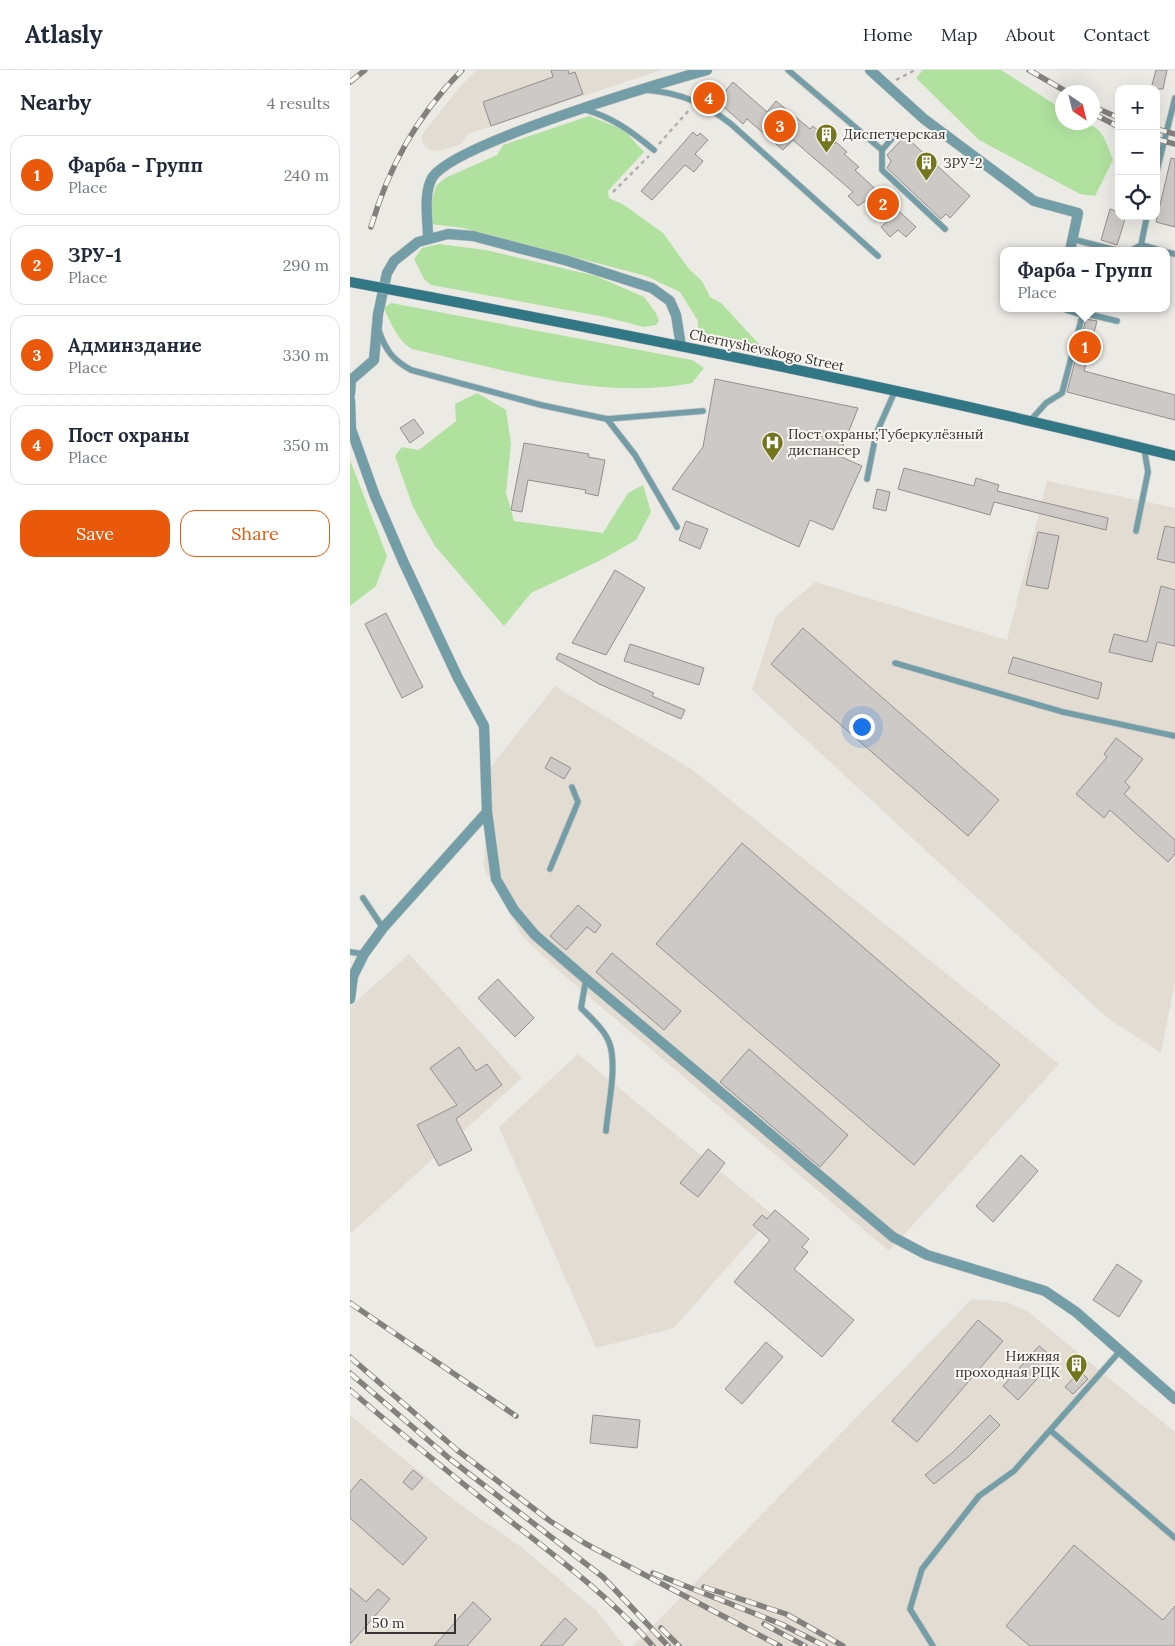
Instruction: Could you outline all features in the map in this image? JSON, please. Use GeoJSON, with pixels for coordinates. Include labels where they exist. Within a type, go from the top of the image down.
{"type":"FeatureCollection","features":[{"type":"Feature","properties":{"kind":"main road","name":"Chernyshevskogo Street"},"geometry":{"type":"LineString","coordinates":[[350,282],[681,346],[895,391],[1175,456]]}},
{"type":"Feature","properties":{"kind":"street"},"geometry":{"type":"LineString","coordinates":[[428,238],[429,187],[433,176],[446,164],[486,145],[582,109],[639,89],[707,70]]}},
{"type":"Feature","properties":{"kind":"street"},"geometry":{"type":"LineString","coordinates":[[870,70],[924,119],[1034,201],[1078,213],[1071,247]]}},
{"type":"Feature","properties":{"kind":"street"},"geometry":{"type":"LineString","coordinates":[[350,394],[351,380],[374,360],[378,314],[387,273],[394,261],[406,250],[428,238],[448,234],[473,236],[568,261],[652,288],[670,301],[676,314],[681,346]]}},
{"type":"Feature","properties":{"kind":"street"},"geometry":{"type":"LineString","coordinates":[[350,400],[351,429],[375,496],[454,670],[484,726],[486,812],[496,879],[514,910],[535,935],[893,1237],[927,1256],[1045,1292],[1076,1312],[1175,1399]]}},
{"type":"Feature","properties":{"kind":"street"},"geometry":{"type":"LineString","coordinates":[[350,999],[353,976],[364,954],[383,928],[486,812]]}},
{"type":"Feature","properties":{"kind":"lane"},"geometry":{"type":"LineString","coordinates":[[788,70],[882,150]]}},
{"type":"Feature","properties":{"kind":"lane"},"geometry":{"type":"LineString","coordinates":[[639,89],[679,94],[712,109],[878,256]]}},
{"type":"Feature","properties":{"kind":"lane"},"geometry":{"type":"LineString","coordinates":[[1160,158],[1175,98]]}},
{"type":"Feature","properties":{"kind":"lane"},"geometry":{"type":"LineString","coordinates":[[582,109],[603,114],[626,127],[654,150]]}},
{"type":"Feature","properties":{"kind":"lane"},"geometry":{"type":"LineString","coordinates":[[897,133],[882,150],[882,170],[945,229]]}},
{"type":"Feature","properties":{"kind":"lane"},"geometry":{"type":"LineString","coordinates":[[1141,245],[1146,220]]}},
{"type":"Feature","properties":{"kind":"lane"},"geometry":{"type":"LineString","coordinates":[[1072,240],[1101,247]]}},
{"type":"Feature","properties":{"kind":"lane"},"geometry":{"type":"LineString","coordinates":[[1137,247],[1141,245],[1149,247]]}},
{"type":"Feature","properties":{"kind":"lane"},"geometry":{"type":"LineString","coordinates":[[1030,421],[1046,403],[1062,392],[1083,312],[1117,322]]}},
{"type":"Feature","properties":{"kind":"lane"},"geometry":{"type":"LineString","coordinates":[[378,314],[378,327],[388,353],[399,364],[411,370],[541,405],[607,419],[702,411]]}},
{"type":"Feature","properties":{"kind":"lane"},"geometry":{"type":"LineString","coordinates":[[867,479],[876,434],[895,391]]}},
{"type":"Feature","properties":{"kind":"lane"},"geometry":{"type":"LineString","coordinates":[[607,419],[635,455],[677,526]]}},
{"type":"Feature","properties":{"kind":"lane"},"geometry":{"type":"LineString","coordinates":[[1136,531],[1148,472],[1144,448]]}},
{"type":"Feature","properties":{"kind":"lane"},"geometry":{"type":"LineString","coordinates":[[895,663],[1062,712],[1175,736]]}},
{"type":"Feature","properties":{"kind":"lane"},"geometry":{"type":"LineString","coordinates":[[550,869],[578,802],[572,787]]}},
{"type":"Feature","properties":{"kind":"lane"},"geometry":{"type":"LineString","coordinates":[[363,898],[383,928]]}},
{"type":"Feature","properties":{"kind":"lane"},"geometry":{"type":"LineString","coordinates":[[350,952],[364,954]]}},
{"type":"Feature","properties":{"kind":"lane"},"geometry":{"type":"LineString","coordinates":[[586,979],[581,1008],[597,1024],[610,1044],[612,1072],[606,1130]]}},
{"type":"Feature","properties":{"kind":"lane"},"geometry":{"type":"LineString","coordinates":[[933,1646],[910,1609],[922,1569],[979,1496],[1014,1471],[1121,1350]]}},
{"type":"Feature","properties":{"kind":"lane"},"geometry":{"type":"LineString","coordinates":[[1050,1431],[1175,1538]]}},
{"type":"Feature","properties":{"kind":"path"},"geometry":{"type":"LineString","coordinates":[[888,85],[915,70]]}},
{"type":"Feature","properties":{"kind":"shaded area"},"geometry":{"type":"Polygon","coordinates":[[[477,70],[661,70],[468,134],[461,144],[443,150],[434,151],[426,148],[422,141],[422,135],[462,84],[477,70]]]}},
{"type":"Feature","properties":{"kind":"shaded area"},"geometry":{"type":"Polygon","coordinates":[[[1047,481],[1175,508],[1175,980],[1161,1053],[1105,1016],[752,690],[776,616],[815,582],[1007,640],[1047,481]]]}},
{"type":"Feature","properties":{"kind":"shaded area"},"geometry":{"type":"Polygon","coordinates":[[[555,686],[693,770],[1059,1064],[889,1251],[560,972],[523,937],[484,868],[489,769],[555,686]]]}},
{"type":"Feature","properties":{"kind":"shaded area"},"geometry":{"type":"Polygon","coordinates":[[[409,954],[522,1078],[350,1234],[350,1007],[409,954]]]}},
{"type":"Feature","properties":{"kind":"shaded area"},"geometry":{"type":"Polygon","coordinates":[[[578,1054],[773,1215],[674,1328],[596,1348],[499,1127],[578,1054]]]}},
{"type":"Feature","properties":{"kind":"shaded area"},"geometry":{"type":"Polygon","coordinates":[[[972,1299],[1006,1302],[1026,1310],[1175,1432],[1175,1646],[633,1646],[972,1299]]]}},
{"type":"Feature","properties":{"kind":"shaded area"},"geometry":{"type":"Polygon","coordinates":[[[350,1415],[459,1504],[520,1546],[597,1611],[624,1646],[350,1646],[350,1415]]]}},
{"type":"Feature","properties":{"kind":"green space"},"geometry":{"type":"Polygon","coordinates":[[[923,70],[1001,70],[1055,105],[1055,130],[1098,130],[1105,140],[1113,160],[1095,196],[1080,194],[979,140],[916,78],[923,70]]]}},
{"type":"Feature","properties":{"kind":"green space"},"geometry":{"type":"Polygon","coordinates":[[[589,116],[624,130],[644,152],[608,191],[609,198],[624,205],[663,233],[689,269],[702,281],[710,297],[721,303],[758,343],[783,354],[778,359],[699,342],[698,321],[680,292],[646,276],[463,228],[431,224],[432,200],[436,186],[445,178],[497,155],[503,145],[589,116]]]}},
{"type":"Feature","properties":{"kind":"green space"},"geometry":{"type":"Polygon","coordinates":[[[439,244],[486,250],[596,276],[644,297],[656,313],[659,321],[656,325],[644,327],[605,317],[431,285],[424,279],[414,259],[422,248],[439,244]]]}},
{"type":"Feature","properties":{"kind":"green space"},"geometry":{"type":"Polygon","coordinates":[[[391,303],[692,360],[704,368],[692,383],[657,388],[621,388],[586,385],[516,373],[412,349],[407,346],[395,331],[389,319],[384,308],[391,303]]]}},
{"type":"Feature","properties":{"kind":"green space"},"geometry":{"type":"Polygon","coordinates":[[[477,393],[506,410],[511,444],[506,493],[514,521],[603,533],[628,493],[643,485],[651,512],[636,540],[601,560],[531,593],[504,626],[435,546],[413,507],[395,456],[402,447],[419,450],[456,421],[455,404],[477,393]]]}},
{"type":"Feature","properties":{"kind":"green space"},"geometry":{"type":"Polygon","coordinates":[[[350,460],[387,556],[376,586],[350,606],[350,460]]]}},
{"type":"Feature","properties":{"kind":"building"},"geometry":{"type":"Polygon","coordinates":[[[551,70],[568,70],[569,74],[575,72],[583,94],[491,126],[483,102],[553,77],[551,70]]]}},
{"type":"Feature","properties":{"kind":"building"},"geometry":{"type":"Polygon","coordinates":[[[1156,70],[1167,70],[1163,89],[1160,89],[1160,85],[1152,85],[1156,70]]]}},
{"type":"Feature","properties":{"kind":"building"},"geometry":{"type":"Polygon","coordinates":[[[733,82],[767,112],[776,101],[810,129],[813,126],[834,144],[836,142],[847,152],[844,154],[859,167],[855,170],[916,227],[906,237],[898,230],[890,237],[881,227],[889,220],[868,199],[858,206],[848,196],[853,192],[793,140],[783,150],[747,119],[743,124],[717,101],[733,82]]]}},
{"type":"Feature","properties":{"kind":"building"},"geometry":{"type":"Polygon","coordinates":[[[693,132],[697,136],[700,133],[708,140],[695,154],[703,161],[694,172],[685,165],[652,200],[641,191],[693,132]]]}},
{"type":"Feature","properties":{"kind":"building","name":"ЗРУ-2"},"geometry":{"type":"Polygon","coordinates":[[[905,136],[970,196],[950,218],[946,214],[941,219],[887,168],[891,161],[887,155],[905,136]]]}},
{"type":"Feature","properties":{"kind":"building"},"geometry":{"type":"Polygon","coordinates":[[[1171,158],[1175,159],[1175,227],[1156,222],[1156,220],[1160,220],[1160,205],[1171,158]]]}},
{"type":"Feature","properties":{"kind":"building"},"geometry":{"type":"Polygon","coordinates":[[[1110,209],[1115,211],[1115,220],[1125,220],[1117,245],[1101,240],[1110,209]]]}},
{"type":"Feature","properties":{"kind":"building"},"geometry":{"type":"Polygon","coordinates":[[[1086,319],[1097,321],[1084,371],[1175,395],[1175,420],[1067,392],[1086,319]]]}},
{"type":"Feature","properties":{"kind":"building","name":"Пост охраны;Туберкулёзный диспансер"},"geometry":{"type":"Polygon","coordinates":[[[715,379],[858,408],[839,456],[862,466],[833,530],[810,520],[799,547],[672,489],[703,447],[715,379]]]}},
{"type":"Feature","properties":{"kind":"building"},"geometry":{"type":"Polygon","coordinates":[[[414,419],[424,433],[410,443],[400,428],[414,419]]]}},
{"type":"Feature","properties":{"kind":"building"},"geometry":{"type":"Polygon","coordinates":[[[524,443],[589,454],[588,457],[605,460],[598,496],[585,493],[586,490],[528,480],[522,512],[511,510],[524,443]]]}},
{"type":"Feature","properties":{"kind":"building"},"geometry":{"type":"Polygon","coordinates":[[[904,468],[974,486],[976,478],[999,485],[997,491],[1108,518],[1106,530],[994,502],[990,515],[898,489],[904,468]]]}},
{"type":"Feature","properties":{"kind":"building"},"geometry":{"type":"Polygon","coordinates":[[[877,489],[890,492],[886,511],[873,508],[877,489]]]}},
{"type":"Feature","properties":{"kind":"building"},"geometry":{"type":"Polygon","coordinates":[[[686,521],[708,529],[700,549],[679,540],[686,521]]]}},
{"type":"Feature","properties":{"kind":"building"},"geometry":{"type":"Polygon","coordinates":[[[1165,526],[1175,528],[1175,563],[1157,559],[1165,526]]]}},
{"type":"Feature","properties":{"kind":"building"},"geometry":{"type":"Polygon","coordinates":[[[1038,532],[1059,536],[1048,589],[1026,585],[1038,532]]]}},
{"type":"Feature","properties":{"kind":"building"},"geometry":{"type":"Polygon","coordinates":[[[615,570],[645,588],[606,655],[572,643],[615,570]]]}},
{"type":"Feature","properties":{"kind":"building"},"geometry":{"type":"Polygon","coordinates":[[[1161,586],[1175,590],[1175,646],[1157,642],[1152,662],[1109,652],[1114,634],[1147,642],[1161,586]]]}},
{"type":"Feature","properties":{"kind":"building"},"geometry":{"type":"Polygon","coordinates":[[[386,613],[423,687],[402,698],[365,624],[386,613]]]}},
{"type":"Feature","properties":{"kind":"building"},"geometry":{"type":"Polygon","coordinates":[[[803,628],[999,800],[968,836],[771,664],[803,628]]]}},
{"type":"Feature","properties":{"kind":"building"},"geometry":{"type":"Polygon","coordinates":[[[630,644],[704,668],[699,685],[624,661],[630,644]]]}},
{"type":"Feature","properties":{"kind":"building"},"geometry":{"type":"Polygon","coordinates":[[[559,653],[654,693],[652,696],[685,710],[681,719],[599,684],[556,659],[559,653]]]}},
{"type":"Feature","properties":{"kind":"building"},"geometry":{"type":"Polygon","coordinates":[[[1013,657],[1102,683],[1098,699],[1008,673],[1013,657]]]}},
{"type":"Feature","properties":{"kind":"building"},"geometry":{"type":"Polygon","coordinates":[[[1116,738],[1143,759],[1125,782],[1130,787],[1124,794],[1175,840],[1175,854],[1168,862],[1110,810],[1104,818],[1076,794],[1107,757],[1104,754],[1116,738]]]}},
{"type":"Feature","properties":{"kind":"building"},"geometry":{"type":"Polygon","coordinates":[[[551,757],[571,768],[564,779],[545,768],[551,757]]]}},
{"type":"Feature","properties":{"kind":"building"},"geometry":{"type":"Polygon","coordinates":[[[742,843],[1000,1065],[914,1165],[656,944],[742,843]]]}},
{"type":"Feature","properties":{"kind":"building"},"geometry":{"type":"Polygon","coordinates":[[[578,905],[601,925],[595,933],[587,927],[566,950],[550,936],[578,905]]]}},
{"type":"Feature","properties":{"kind":"building"},"geometry":{"type":"Polygon","coordinates":[[[612,953],[681,1011],[664,1030],[596,972],[612,953]]]}},
{"type":"Feature","properties":{"kind":"building"},"geometry":{"type":"Polygon","coordinates":[[[498,979],[534,1018],[515,1037],[478,998],[498,979]]]}},
{"type":"Feature","properties":{"kind":"building"},"geometry":{"type":"Polygon","coordinates":[[[459,1047],[476,1071],[487,1064],[502,1085],[456,1119],[472,1150],[439,1166],[417,1125],[457,1105],[430,1068],[459,1047]]]}},
{"type":"Feature","properties":{"kind":"building"},"geometry":{"type":"Polygon","coordinates":[[[749,1049],[848,1135],[820,1167],[720,1082],[749,1049]]]}},
{"type":"Feature","properties":{"kind":"building"},"geometry":{"type":"Polygon","coordinates":[[[708,1149],[725,1163],[698,1197],[680,1183],[708,1149]]]}},
{"type":"Feature","properties":{"kind":"building"},"geometry":{"type":"Polygon","coordinates":[[[1021,1155],[1038,1171],[993,1222],[976,1206],[1021,1155]]]}},
{"type":"Feature","properties":{"kind":"building"},"geometry":{"type":"Polygon","coordinates":[[[775,1210],[809,1239],[802,1247],[808,1252],[794,1269],[854,1320],[822,1357],[734,1282],[770,1240],[753,1225],[762,1215],[767,1219],[775,1210]]]}},
{"type":"Feature","properties":{"kind":"building"},"geometry":{"type":"Polygon","coordinates":[[[1117,1264],[1142,1281],[1119,1317],[1093,1300],[1117,1264]]]}},
{"type":"Feature","properties":{"kind":"building"},"geometry":{"type":"Polygon","coordinates":[[[978,1320],[1003,1341],[917,1442],[892,1421],[978,1320]]]}},
{"type":"Feature","properties":{"kind":"building"},"geometry":{"type":"Polygon","coordinates":[[[766,1342],[783,1357],[742,1404],[725,1389],[766,1342]]]}},
{"type":"Feature","properties":{"kind":"building"},"geometry":{"type":"Polygon","coordinates":[[[1039,1346],[1055,1359],[1018,1400],[1003,1386],[1039,1346]]]}},
{"type":"Feature","properties":{"kind":"building","name":"Нижняя проходная РЦК"},"geometry":{"type":"Polygon","coordinates":[[[1080,1371],[1088,1379],[1073,1394],[1065,1387],[1080,1371]]]}},
{"type":"Feature","properties":{"kind":"building"},"geometry":{"type":"Polygon","coordinates":[[[593,1415],[640,1420],[637,1448],[590,1443],[593,1415]]]}},
{"type":"Feature","properties":{"kind":"building"},"geometry":{"type":"Polygon","coordinates":[[[990,1415],[1000,1425],[969,1456],[934,1484],[925,1475],[952,1453],[990,1415]]]}},
{"type":"Feature","properties":{"kind":"building"},"geometry":{"type":"Polygon","coordinates":[[[413,1470],[423,1478],[412,1490],[403,1482],[413,1470]]]}},
{"type":"Feature","properties":{"kind":"building"},"geometry":{"type":"Polygon","coordinates":[[[361,1479],[427,1538],[403,1565],[350,1518],[350,1492],[361,1479]]]}},
{"type":"Feature","properties":{"kind":"building"},"geometry":{"type":"Polygon","coordinates":[[[1074,1545],[1163,1620],[1175,1606],[1175,1646],[1030,1646],[1006,1626],[1074,1545]]]}},
{"type":"Feature","properties":{"kind":"building"},"geometry":{"type":"Polygon","coordinates":[[[350,1588],[366,1602],[378,1589],[390,1599],[350,1644],[350,1588]]]}},
{"type":"Feature","properties":{"kind":"building"},"geometry":{"type":"Polygon","coordinates":[[[473,1602],[491,1619],[467,1646],[434,1646],[473,1602]]]}},
{"type":"Feature","properties":{"kind":"building"},"geometry":{"type":"Polygon","coordinates":[[[565,1618],[577,1629],[562,1646],[540,1646],[565,1618]]]}},
{"type":"Feature","properties":{"kind":"railway"},"geometry":{"type":"LineString","coordinates":[[350,82],[365,70]]}},
{"type":"Feature","properties":{"kind":"railway"},"geometry":{"type":"LineString","coordinates":[[371,227],[386,183],[406,143],[431,105],[462,70]]}},
{"type":"Feature","properties":{"kind":"railway"},"geometry":{"type":"LineString","coordinates":[[1029,70],[1055,85]]}},
{"type":"Feature","properties":{"kind":"railway"},"geometry":{"type":"LineString","coordinates":[[1100,110],[1115,116]]}},
{"type":"Feature","properties":{"kind":"railway"},"geometry":{"type":"LineString","coordinates":[[1100,117],[1115,125]]}},
{"type":"Feature","properties":{"kind":"railway"},"geometry":{"type":"LineString","coordinates":[[1160,130],[1175,134]]}},
{"type":"Feature","properties":{"kind":"railway"},"geometry":{"type":"LineString","coordinates":[[1160,140],[1175,144]]}},
{"type":"Feature","properties":{"kind":"railway"},"geometry":{"type":"LineString","coordinates":[[350,1303],[516,1416]]}},
{"type":"Feature","properties":{"kind":"railway"},"geometry":{"type":"LineString","coordinates":[[350,1357],[457,1450],[550,1521],[586,1544],[780,1646]]}},
{"type":"Feature","properties":{"kind":"railway"},"geometry":{"type":"LineString","coordinates":[[350,1373],[450,1459],[603,1577],[668,1646]]}},
{"type":"Feature","properties":{"kind":"railway"},"geometry":{"type":"LineString","coordinates":[[350,1390],[443,1468],[580,1576],[636,1627],[653,1646]]}},
{"type":"Feature","properties":{"kind":"railway"},"geometry":{"type":"LineString","coordinates":[[653,1573],[781,1624],[825,1646]]}},
{"type":"Feature","properties":{"kind":"railway"},"geometry":{"type":"LineString","coordinates":[[704,1587],[786,1614],[843,1646]]}},
{"type":"Feature","properties":{"kind":"railway"},"geometry":{"type":"LineString","coordinates":[[764,1624],[805,1646]]}},
{"type":"Feature","properties":{"kind":"railway"},"geometry":{"type":"LineString","coordinates":[[661,1628],[679,1646]]}},
{"type":"Feature","properties":{"kind":"place","name":"Пост охраны"},"geometry":{"type":"Point","coordinates":[709,98]}},
{"type":"Feature","properties":{"kind":"place","name":"Админздание"},"geometry":{"type":"Point","coordinates":[780,126]}},
{"type":"Feature","properties":{"kind":"place","name":"Диспетчерская"},"geometry":{"type":"Point","coordinates":[827,153]}},
{"type":"Feature","properties":{"kind":"place","name":"ЗРУ-2"},"geometry":{"type":"Point","coordinates":[927,182]}},
{"type":"Feature","properties":{"kind":"place","name":"ЗРУ-1"},"geometry":{"type":"Point","coordinates":[883,204]}},
{"type":"Feature","properties":{"kind":"place","name":"Фарба - Групп"},"geometry":{"type":"Point","coordinates":[1085,347]}},
{"type":"Feature","properties":{"kind":"place","name":"Пост охраны;Туберкулёзный диспансер"},"geometry":{"type":"Point","coordinates":[772,461]}},
{"type":"Feature","properties":{"kind":"place","name":"Нижняя проходная РЦК"},"geometry":{"type":"Point","coordinates":[1076,1383]}}]}
